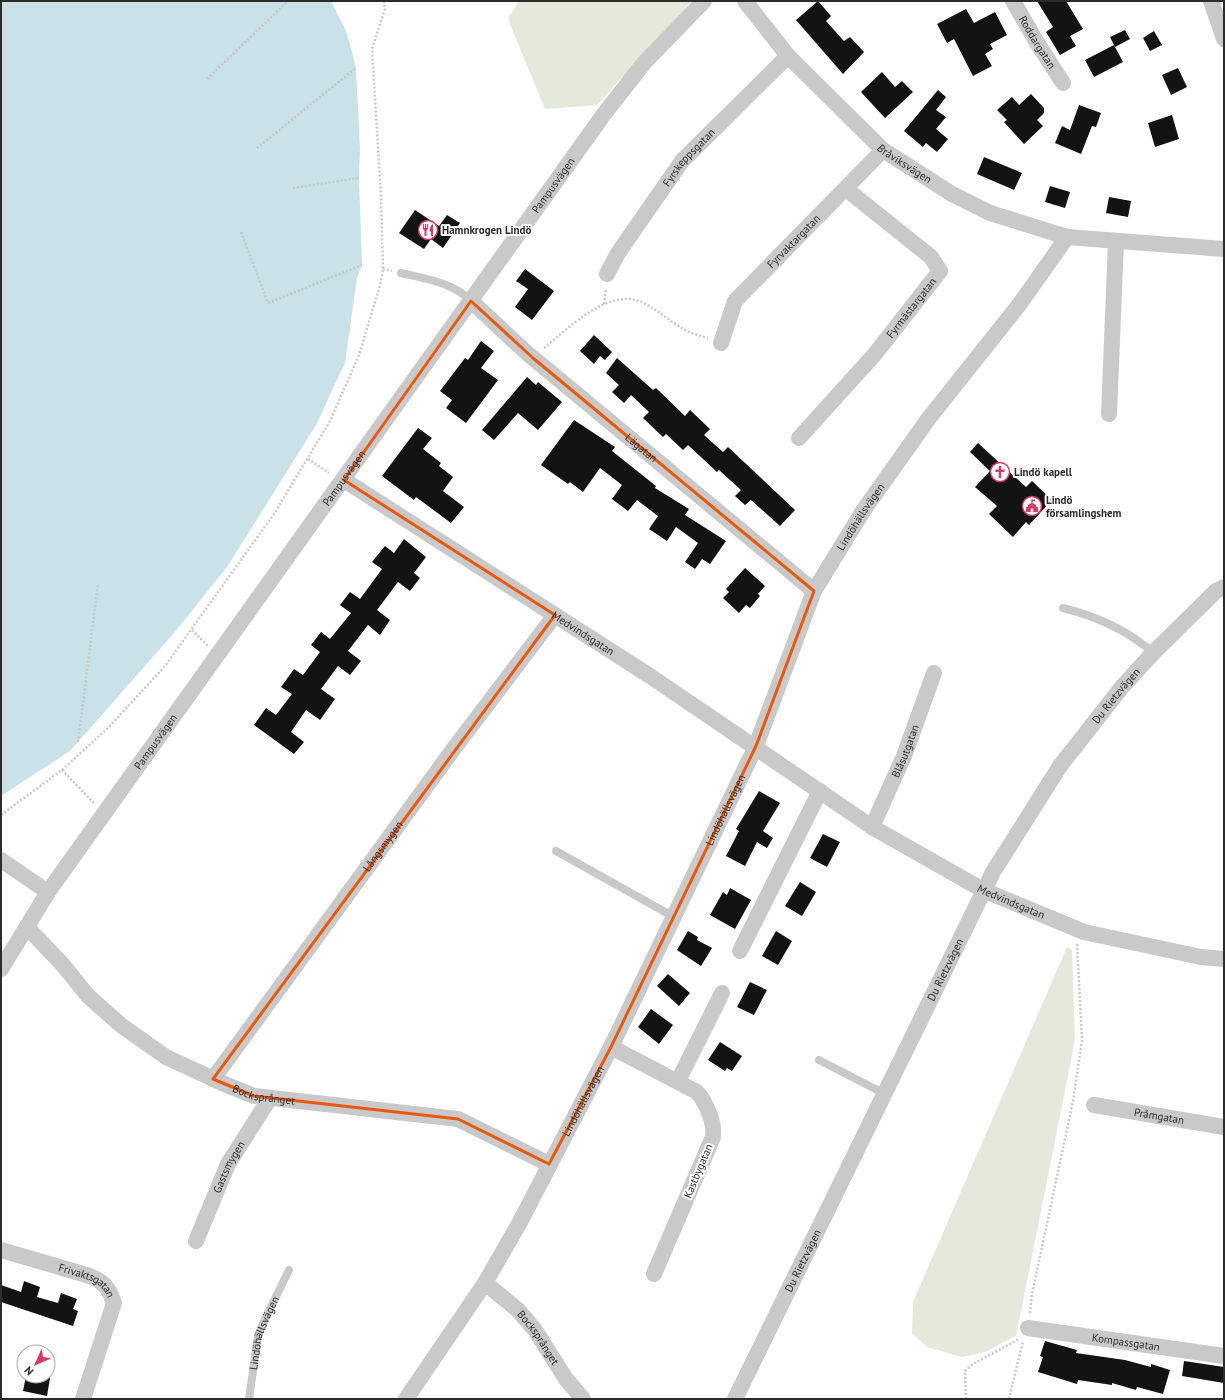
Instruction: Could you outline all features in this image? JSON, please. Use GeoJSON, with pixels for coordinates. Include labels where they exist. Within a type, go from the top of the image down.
{"type":"FeatureCollection","features":[{"type":"Feature","properties":{"kind":"street","name":"Pampusvägen"},"geometry":{"type":"LineString","coordinates":[[1,969],[48,892],[344,480],[604,114],[644,63],[704,1]]}},
{"type":"Feature","properties":{"kind":"street","name":"Bråviksvägen"},"geometry":{"type":"LineString","coordinates":[[744,1],[788,56],[883,150],[952,194],[990,213],[1067,238],[1224,249]]}},
{"type":"Feature","properties":{"kind":"street","name":"Roddargatan"},"geometry":{"type":"LineString","coordinates":[[1013,1],[1063,83]]}},
{"type":"Feature","properties":{"kind":"street"},"geometry":{"type":"LineString","coordinates":[[1211,1],[1224,39]]}},
{"type":"Feature","properties":{"kind":"street","name":"Fyrskeppsgatan"},"geometry":{"type":"LineString","coordinates":[[607,274],[618,253],[682,161],[788,56]]}},
{"type":"Feature","properties":{"kind":"street","name":"Fyrvaktargatan"},"geometry":{"type":"LineString","coordinates":[[721,343],[735,301],[883,150]]}},
{"type":"Feature","properties":{"kind":"street","name":"Fyrmästargatan"},"geometry":{"type":"LineString","coordinates":[[799,438],[875,354],[940,271],[931,257],[846,189]]}},
{"type":"Feature","properties":{"kind":"street","name":"Lindöhällsvägen"},"geometry":{"type":"LineString","coordinates":[[406,1399],[485,1283],[520,1222],[611,1047],[756,746],[814,591],[863,511],[929,418],[1019,305],[1067,238]]}},
{"type":"Feature","properties":{"kind":"street"},"geometry":{"type":"LineString","coordinates":[[1109,414],[1116,242]]}},
{"type":"Feature","properties":{"kind":"street","name":"Lägatan"},"geometry":{"type":"LineString","coordinates":[[471,301],[533,358],[814,591]]}},
{"type":"Feature","properties":{"kind":"street","name":"Medvindsgatan"},"geometry":{"type":"LineString","coordinates":[[344,480],[756,746],[872,827],[983,890],[1076,929],[1201,957],[1224,959]]}},
{"type":"Feature","properties":{"kind":"street","name":"Du Rietzvägen"},"geometry":{"type":"LineString","coordinates":[[735,1399],[885,1094],[983,890],[1060,766],[1122,687],[1216,591],[1224,588]]}},
{"type":"Feature","properties":{"kind":"street","name":"Långsmygen"},"geometry":{"type":"LineString","coordinates":[[213,1078],[452,751],[555,615]]}},
{"type":"Feature","properties":{"kind":"street","name":"Blåsutgatan"},"geometry":{"type":"LineString","coordinates":[[872,827],[904,756],[934,673]]}},
{"type":"Feature","properties":{"kind":"street"},"geometry":{"type":"LineString","coordinates":[[740,951],[820,791]]}},
{"type":"Feature","properties":{"kind":"street"},"geometry":{"type":"LineString","coordinates":[[1,860],[48,892]]}},
{"type":"Feature","properties":{"kind":"street","name":"Bocksprånget"},"geometry":{"type":"LineString","coordinates":[[27,927],[88,996],[122,1026],[166,1057],[254,1096],[458,1119],[549,1164]]}},
{"type":"Feature","properties":{"kind":"street"},"geometry":{"type":"LineString","coordinates":[[678,1081],[722,993]]}},
{"type":"Feature","properties":{"kind":"street","name":"Kastbygatan"},"geometry":{"type":"LineString","coordinates":[[611,1047],[697,1092],[702,1098],[714,1130],[713,1137],[654,1274]]}},
{"type":"Feature","properties":{"kind":"street","name":"Gastsmygen"},"geometry":{"type":"LineString","coordinates":[[196,1241],[228,1164],[270,1098]]}},
{"type":"Feature","properties":{"kind":"street","name":"Pråmgatan"},"geometry":{"type":"LineString","coordinates":[[1094,1105],[1224,1127]]}},
{"type":"Feature","properties":{"kind":"street","name":"Frivaktsgatan"},"geometry":{"type":"LineString","coordinates":[[1,1250],[90,1276],[102,1281],[110,1292],[114,1302],[83,1399]]}},
{"type":"Feature","properties":{"kind":"street","name":"Bocksprånget"},"geometry":{"type":"LineString","coordinates":[[485,1283],[518,1310],[536,1330],[566,1379],[583,1399]]}},
{"type":"Feature","properties":{"kind":"street","name":"Kompassgatan"},"geometry":{"type":"LineString","coordinates":[[1028,1328],[1224,1356]]}},
{"type":"Feature","properties":{"kind":"lane"},"geometry":{"type":"LineString","coordinates":[[401,273],[439,282],[461,291],[471,301]]}},
{"type":"Feature","properties":{"kind":"lane"},"geometry":{"type":"LineString","coordinates":[[1063,608],[1087,614],[1141,641],[1154,653]]}},
{"type":"Feature","properties":{"kind":"lane"},"geometry":{"type":"LineString","coordinates":[[556,851],[674,917]]}},
{"type":"Feature","properties":{"kind":"lane"},"geometry":{"type":"LineString","coordinates":[[819,1060],[885,1094]]}},
{"type":"Feature","properties":{"kind":"lane","name":"Lindöhällsvägen"},"geometry":{"type":"LineString","coordinates":[[250,1399],[258,1336],[289,1270]]}},
{"type":"Feature","properties":{"kind":"path"},"geometry":{"type":"LineString","coordinates":[[207,79],[288,1]]}},
{"type":"Feature","properties":{"kind":"path"},"geometry":{"type":"LineString","coordinates":[[1,815],[62,770],[108,728],[165,666],[274,514],[330,421],[359,355],[381,282],[383,269],[381,196],[372,49],[385,9],[384,1]]}},
{"type":"Feature","properties":{"kind":"path"},"geometry":{"type":"LineString","coordinates":[[257,148],[356,68]]}},
{"type":"Feature","properties":{"kind":"path"},"geometry":{"type":"LineString","coordinates":[[293,188],[359,178]]}},
{"type":"Feature","properties":{"kind":"path"},"geometry":{"type":"LineString","coordinates":[[241,232],[268,303],[362,265]]}},
{"type":"Feature","properties":{"kind":"path"},"geometry":{"type":"LineString","coordinates":[[533,358],[585,316],[604,304],[631,299],[643,303],[688,331],[721,343]]}},
{"type":"Feature","properties":{"kind":"path"},"geometry":{"type":"LineString","coordinates":[[308,459],[330,474],[344,480]]}},
{"type":"Feature","properties":{"kind":"path"},"geometry":{"type":"LineString","coordinates":[[78,742],[98,583]]}},
{"type":"Feature","properties":{"kind":"path"},"geometry":{"type":"LineString","coordinates":[[192,630],[218,656]]}},
{"type":"Feature","properties":{"kind":"path"},"geometry":{"type":"LineString","coordinates":[[62,770],[105,814]]}},
{"type":"Feature","properties":{"kind":"path"},"geometry":{"type":"LineString","coordinates":[[1028,1328],[1032,1294],[1073,1101],[1082,1040],[1076,929]]}},
{"type":"Feature","properties":{"kind":"path"},"geometry":{"type":"LineString","coordinates":[[966,1399],[965,1371],[973,1364],[1014,1340],[1024,1337],[1009,1399]]}},
{"type":"Feature","properties":{"kind":"highlighted area"},"geometry":{"type":"Polygon","coordinates":[[[471,301],[533,358],[814,591],[756,746],[611,1047],[549,1164],[458,1119],[254,1096],[213,1079],[555,615],[344,480],[471,301]]]}},
{"type":"Feature","properties":{"kind":"shaded area"},"geometry":{"type":"Polygon","coordinates":[[[519,1],[692,1],[597,105],[545,109],[508,19],[519,1]]]}},
{"type":"Feature","properties":{"kind":"shaded area"},"geometry":{"type":"Polygon","coordinates":[[[1067,947],[1072,950],[1075,1040],[1016,1336],[985,1352],[962,1357],[927,1347],[912,1333],[913,1302],[1067,947]]]}},
{"type":"Feature","properties":{"kind":"water"},"geometry":{"type":"Polygon","coordinates":[[[1,1],[331,1],[347,33],[356,68],[360,148],[359,178],[362,265],[357,278],[345,363],[316,425],[227,567],[175,632],[70,751],[1,796],[1,1]]]}},
{"type":"Feature","properties":{"kind":"building"},"geometry":{"type":"Polygon","coordinates":[[[818,1],[831,16],[826,21],[844,41],[850,37],[864,52],[843,74],[796,20],[818,1]]]}},
{"type":"Feature","properties":{"kind":"building"},"geometry":{"type":"Polygon","coordinates":[[[1037,1],[1066,1],[1083,29],[1070,36],[1076,46],[1060,55],[1046,32],[1053,27],[1037,1]]]}},
{"type":"Feature","properties":{"kind":"building"},"geometry":{"type":"Polygon","coordinates":[[[966,9],[974,23],[995,12],[1007,35],[990,44],[993,49],[985,54],[992,66],[973,76],[954,39],[947,43],[937,24],[966,9]]]}},
{"type":"Feature","properties":{"kind":"building"},"geometry":{"type":"Polygon","coordinates":[[[1125,30],[1130,39],[1115,47],[1110,37],[1125,30]]]}},
{"type":"Feature","properties":{"kind":"building"},"geometry":{"type":"Polygon","coordinates":[[[1154,31],[1162,45],[1150,51],[1143,38],[1154,31]]]}},
{"type":"Feature","properties":{"kind":"building"},"geometry":{"type":"Polygon","coordinates":[[[1114,45],[1123,62],[1094,77],[1085,60],[1114,45]]]}},
{"type":"Feature","properties":{"kind":"building"},"geometry":{"type":"Polygon","coordinates":[[[1178,68],[1187,87],[1171,95],[1162,75],[1178,68]]]}},
{"type":"Feature","properties":{"kind":"building"},"geometry":{"type":"Polygon","coordinates":[[[882,72],[895,87],[902,81],[913,92],[885,118],[861,92],[882,72]]]}},
{"type":"Feature","properties":{"kind":"building"},"geometry":{"type":"Polygon","coordinates":[[[938,90],[946,97],[936,110],[946,117],[936,129],[948,139],[937,152],[926,143],[923,147],[904,131],[938,90]]]}},
{"type":"Feature","properties":{"kind":"building"},"geometry":{"type":"Polygon","coordinates":[[[1031,94],[1044,108],[1044,113],[1037,120],[1043,126],[1024,144],[1004,122],[1007,120],[997,110],[1012,97],[1019,105],[1031,94]]]}},
{"type":"Feature","properties":{"kind":"building"},"geometry":{"type":"Polygon","coordinates":[[[1079,105],[1101,113],[1096,127],[1092,126],[1081,154],[1055,143],[1062,126],[1070,130],[1079,105]]]}},
{"type":"Feature","properties":{"kind":"building"},"geometry":{"type":"Polygon","coordinates":[[[1172,115],[1179,139],[1155,147],[1148,123],[1172,115]]]}},
{"type":"Feature","properties":{"kind":"building"},"geometry":{"type":"Polygon","coordinates":[[[984,157],[1022,173],[1014,190],[977,174],[984,157]]]}},
{"type":"Feature","properties":{"kind":"building"},"geometry":{"type":"Polygon","coordinates":[[[1050,186],[1070,192],[1065,208],[1045,202],[1050,186]]]}},
{"type":"Feature","properties":{"kind":"building"},"geometry":{"type":"Polygon","coordinates":[[[1109,197],[1131,201],[1128,217],[1106,213],[1109,197]]]}},
{"type":"Feature","properties":{"kind":"building","name":"Hamnkrogen Lindö"},"geometry":{"type":"Polygon","coordinates":[[[415,210],[439,226],[447,215],[460,223],[443,248],[431,239],[424,249],[399,233],[415,210]]]}},
{"type":"Feature","properties":{"kind":"building"},"geometry":{"type":"Polygon","coordinates":[[[525,269],[554,291],[532,320],[515,307],[528,289],[516,281],[525,269]]]}},
{"type":"Feature","properties":{"kind":"building"},"geometry":{"type":"Polygon","coordinates":[[[594,335],[612,352],[605,360],[600,356],[594,364],[580,351],[594,335]]]}},
{"type":"Feature","properties":{"kind":"building"},"geometry":{"type":"Polygon","coordinates":[[[481,341],[494,351],[481,368],[498,380],[466,423],[446,408],[452,400],[440,391],[465,358],[468,360],[481,341]]]}},
{"type":"Feature","properties":{"kind":"building"},"geometry":{"type":"Polygon","coordinates":[[[617,358],[653,390],[656,388],[685,416],[690,410],[710,429],[704,435],[723,452],[728,447],[795,510],[780,526],[751,500],[745,505],[735,496],[741,490],[719,470],[717,472],[688,445],[683,450],[666,434],[663,437],[643,418],[649,412],[631,395],[624,403],[612,392],[619,385],[606,373],[617,358]]]}},
{"type":"Feature","properties":{"kind":"building"},"geometry":{"type":"Polygon","coordinates":[[[527,377],[536,385],[538,382],[562,402],[538,430],[518,413],[494,440],[482,430],[527,377]]]}},
{"type":"Feature","properties":{"kind":"building"},"geometry":{"type":"Polygon","coordinates":[[[574,420],[615,447],[612,451],[656,486],[655,488],[689,509],[685,515],[726,541],[710,564],[702,559],[695,569],[685,562],[698,543],[676,527],[667,541],[649,529],[658,516],[637,500],[628,511],[612,499],[622,485],[600,468],[583,492],[570,482],[568,484],[541,465],[574,420]]]}},
{"type":"Feature","properties":{"kind":"building"},"geometry":{"type":"Polygon","coordinates":[[[418,428],[432,438],[423,449],[441,463],[439,466],[453,477],[443,491],[464,507],[451,523],[416,497],[414,500],[382,476],[418,428]]]}},
{"type":"Feature","properties":{"kind":"building"},"geometry":{"type":"Polygon","coordinates":[[[978,443],[1026,487],[1032,481],[1052,500],[1029,525],[1026,522],[1013,537],[989,514],[997,506],[975,487],[990,471],[970,452],[978,443]]]}},
{"type":"Feature","properties":{"kind":"building"},"geometry":{"type":"Polygon","coordinates":[[[404,539],[426,557],[414,573],[420,578],[410,591],[398,582],[377,610],[390,620],[380,635],[368,625],[348,651],[361,661],[350,675],[338,666],[321,689],[335,699],[320,720],[306,710],[291,732],[304,742],[294,754],[254,725],[266,708],[276,715],[292,694],[281,687],[294,669],[303,675],[320,652],[311,645],[321,632],[330,639],[351,613],[340,605],[350,592],[360,599],[382,569],[372,562],[385,546],[394,553],[404,539]]]}},
{"type":"Feature","properties":{"kind":"building"},"geometry":{"type":"Polygon","coordinates":[[[745,568],[765,586],[758,594],[760,596],[750,608],[746,605],[739,613],[723,598],[729,592],[726,589],[745,568]]]}},
{"type":"Feature","properties":{"kind":"building"},"geometry":{"type":"Polygon","coordinates":[[[759,791],[780,803],[763,831],[773,838],[767,848],[757,842],[745,866],[726,856],[739,831],[736,829],[759,791]]]}},
{"type":"Feature","properties":{"kind":"building"},"geometry":{"type":"Polygon","coordinates":[[[823,834],[840,842],[827,867],[810,858],[823,834]]]}},
{"type":"Feature","properties":{"kind":"building"},"geometry":{"type":"Polygon","coordinates":[[[800,882],[816,892],[802,916],[785,906],[800,882]]]}},
{"type":"Feature","properties":{"kind":"building"},"geometry":{"type":"Polygon","coordinates":[[[730,888],[751,900],[735,929],[710,915],[723,892],[727,895],[730,888]]]}},
{"type":"Feature","properties":{"kind":"building"},"geometry":{"type":"Polygon","coordinates":[[[688,931],[698,937],[697,940],[712,948],[701,966],[677,950],[688,931]]]}},
{"type":"Feature","properties":{"kind":"building"},"geometry":{"type":"Polygon","coordinates":[[[776,931],[792,941],[778,965],[762,956],[776,931]]]}},
{"type":"Feature","properties":{"kind":"building"},"geometry":{"type":"Polygon","coordinates":[[[668,974],[690,993],[679,1006],[657,986],[668,974]]]}},
{"type":"Feature","properties":{"kind":"building"},"geometry":{"type":"Polygon","coordinates":[[[750,982],[767,990],[754,1015],[737,1007],[750,982]]]}},
{"type":"Feature","properties":{"kind":"building"},"geometry":{"type":"Polygon","coordinates":[[[651,1009],[673,1025],[659,1044],[638,1027],[651,1009]]]}},
{"type":"Feature","properties":{"kind":"building"},"geometry":{"type":"Polygon","coordinates":[[[720,1042],[742,1056],[732,1071],[727,1068],[725,1071],[708,1060],[720,1042]]]}},
{"type":"Feature","properties":{"kind":"building"},"geometry":{"type":"Polygon","coordinates":[[[24,1281],[40,1287],[37,1297],[58,1303],[61,1293],[77,1299],[73,1309],[78,1311],[73,1326],[1,1302],[1,1285],[21,1292],[24,1281]]]}},
{"type":"Feature","properties":{"kind":"building"},"geometry":{"type":"Polygon","coordinates":[[[1045,1341],[1077,1350],[1076,1353],[1125,1360],[1151,1367],[1151,1364],[1170,1370],[1163,1394],[1137,1387],[1136,1390],[1112,1383],[1112,1385],[1078,1380],[1077,1384],[1038,1372],[1043,1357],[1040,1356],[1045,1341]]]}},
{"type":"Feature","properties":{"kind":"building"},"geometry":{"type":"Polygon","coordinates":[[[1184,1361],[1224,1367],[1224,1383],[1182,1376],[1184,1361]]]}},
{"type":"Feature","properties":{"kind":"building"},"geometry":{"type":"Polygon","coordinates":[[[24,1384],[49,1384],[47,1396],[23,1391],[24,1384]]]}},
{"type":"Feature","properties":{"kind":"place","name":"Hamnkrogen Lindö"},"geometry":{"type":"Point","coordinates":[428,230]}},
{"type":"Feature","properties":{"kind":"place","name":"Lindö kapell"},"geometry":{"type":"Point","coordinates":[1000,472]}},
{"type":"Feature","properties":{"kind":"place","name":"Lindö församlingshem"},"geometry":{"type":"Point","coordinates":[1032,506]}}]}
